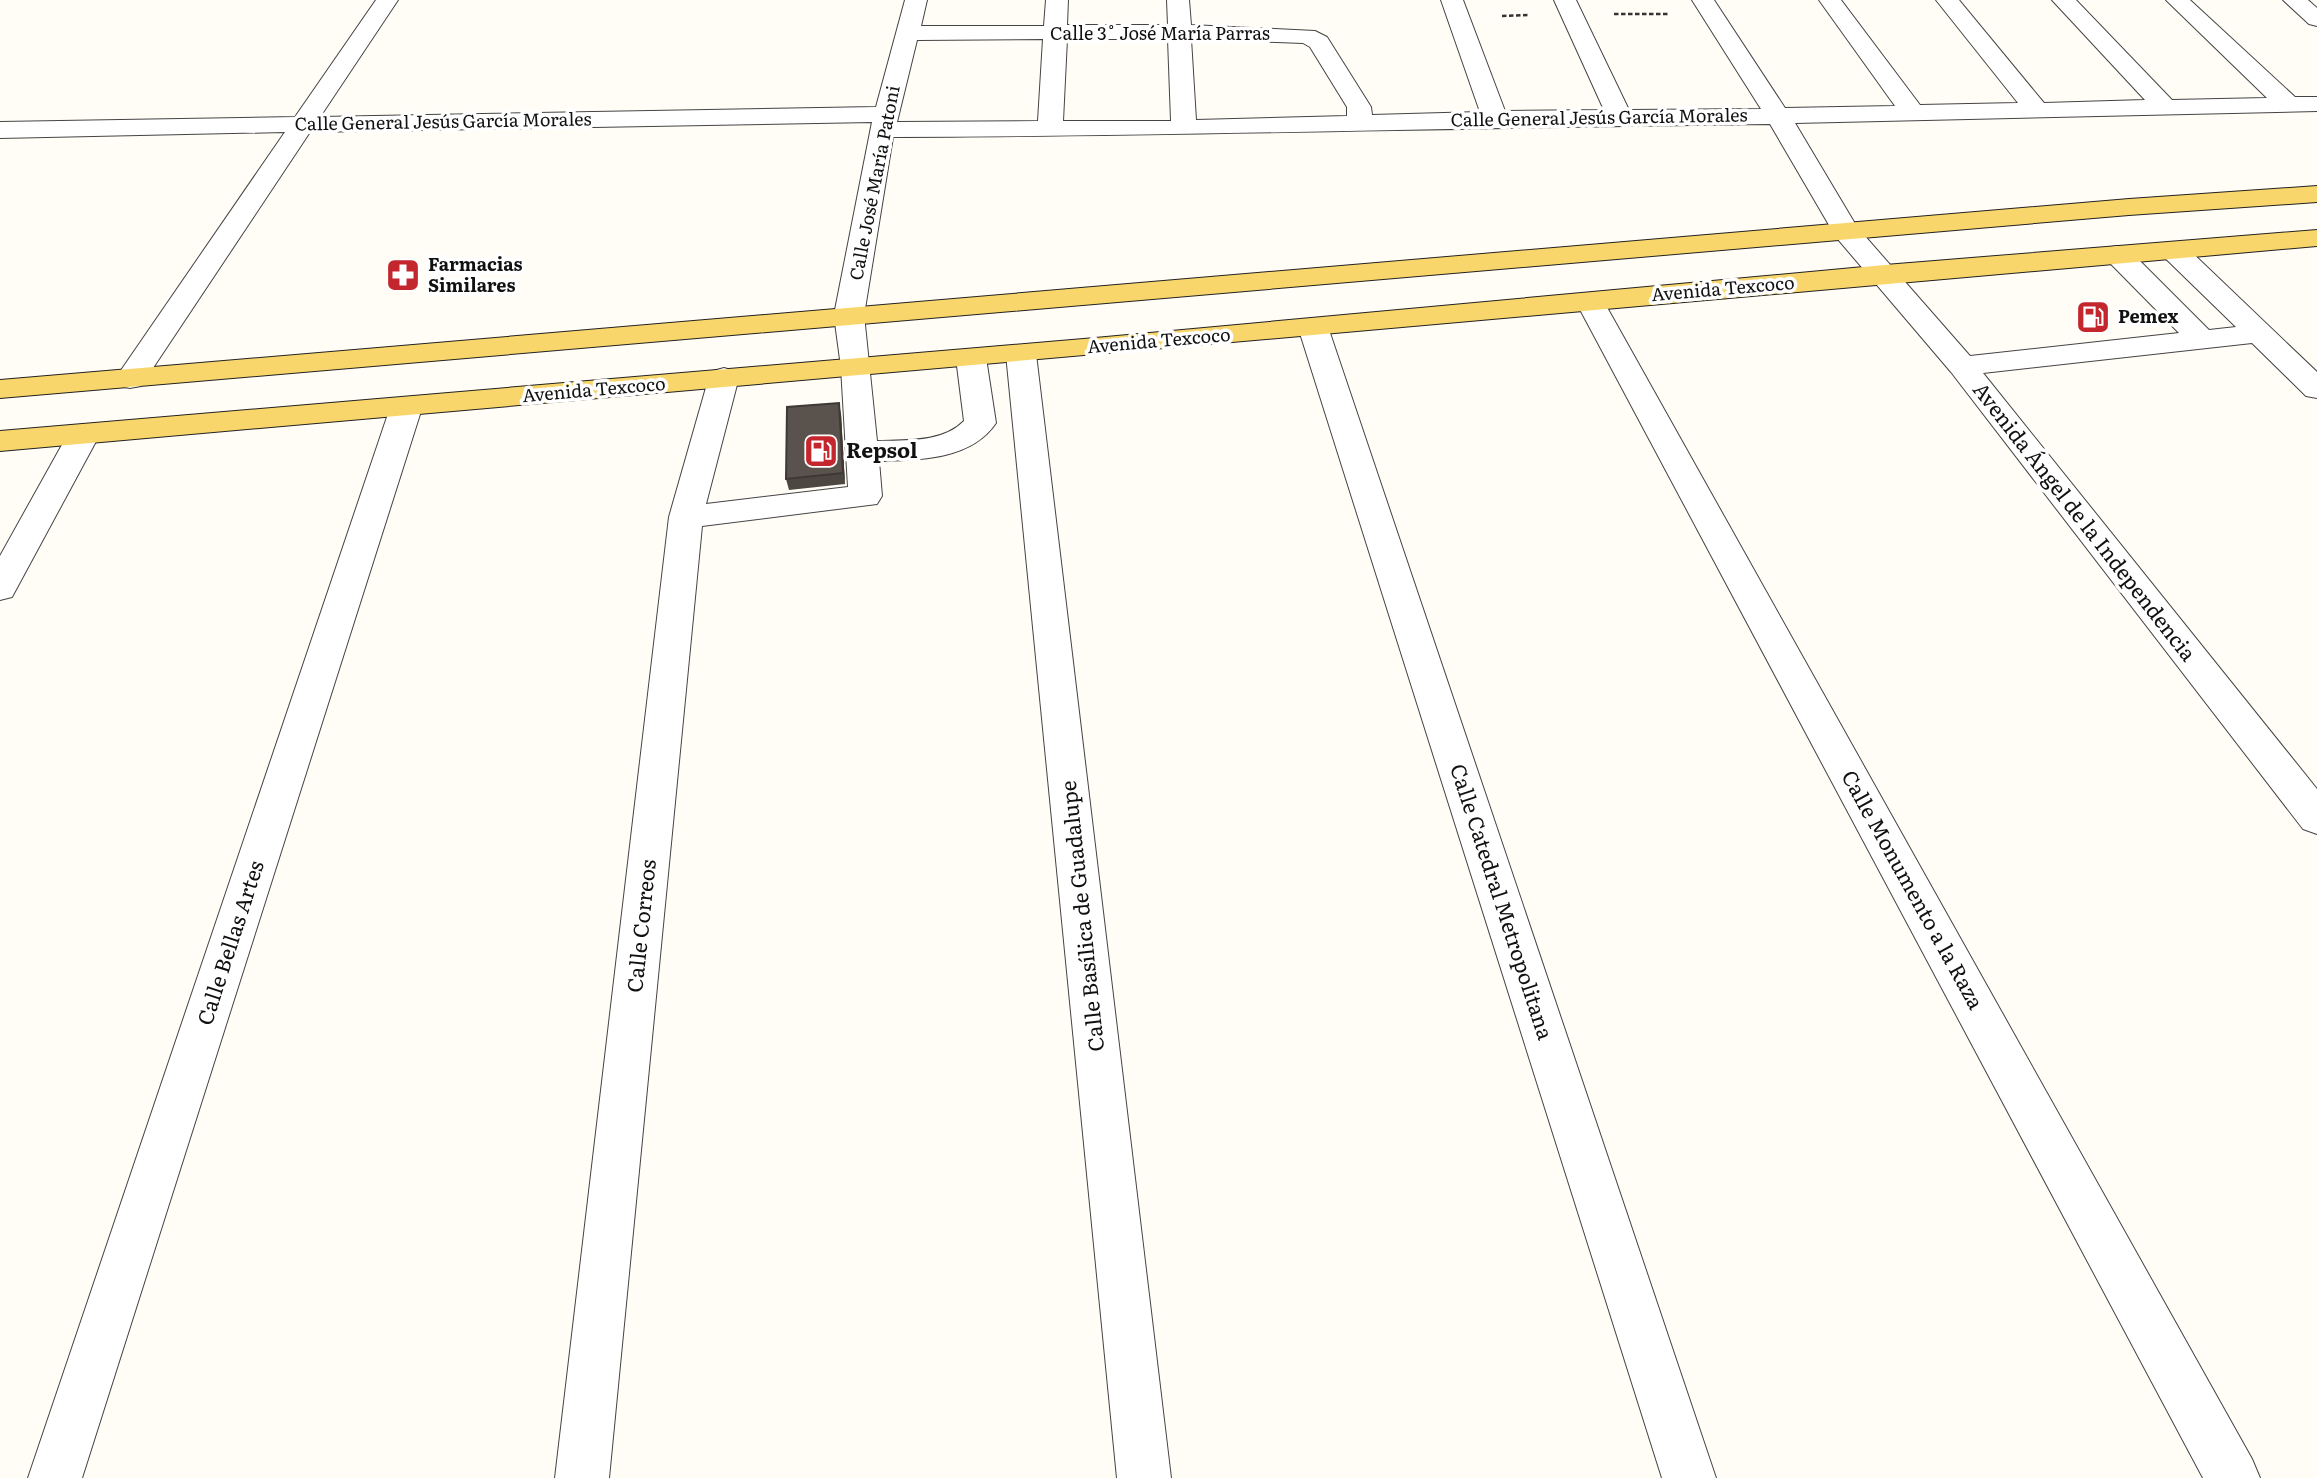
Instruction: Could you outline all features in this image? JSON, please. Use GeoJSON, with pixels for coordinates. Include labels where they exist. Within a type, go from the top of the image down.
{"type":"FeatureCollection","features":[{"type":"Feature","properties":{"kind":"main road"},"geometry":{"type":"LineString","coordinates":[[0,389],[1846,231],[2317,194]]}},
{"type":"Feature","properties":{"kind":"main road","name":"Avenida Texcoco"},"geometry":{"type":"LineString","coordinates":[[0,441],[406,408],[724,377],[1021,354],[1885,274],[2317,238]]}},
{"type":"Feature","properties":{"kind":"street"},"geometry":{"type":"LineString","coordinates":[[130,379],[387,0]]}},
{"type":"Feature","properties":{"kind":"street","name":"Calle José María Patoni"},"geometry":{"type":"LineString","coordinates":[[686,517],[865,496],[856,367],[849,315],[884,122],[916,0]]}},
{"type":"Feature","properties":{"kind":"street"},"geometry":{"type":"LineString","coordinates":[[1050,130],[1057,0]]}},
{"type":"Feature","properties":{"kind":"street"},"geometry":{"type":"LineString","coordinates":[[1178,0],[1184,128]]}},
{"type":"Feature","properties":{"kind":"street"},"geometry":{"type":"LineString","coordinates":[[1452,0],[1495,119]]}},
{"type":"Feature","properties":{"kind":"street"},"geometry":{"type":"LineString","coordinates":[[1565,0],[1620,117]]}},
{"type":"Feature","properties":{"kind":"street","name":"Avenida Ángel de la Independencia"},"geometry":{"type":"LineString","coordinates":[[1703,0],[1778,116],[1846,231],[1962,366],[2317,818]]}},
{"type":"Feature","properties":{"kind":"street"},"geometry":{"type":"LineString","coordinates":[[1830,0],[1911,111]]}},
{"type":"Feature","properties":{"kind":"street"},"geometry":{"type":"LineString","coordinates":[[1947,0],[2036,109]]}},
{"type":"Feature","properties":{"kind":"street"},"geometry":{"type":"LineString","coordinates":[[2063,0],[2164,106]]}},
{"type":"Feature","properties":{"kind":"street"},"geometry":{"type":"LineString","coordinates":[[2176,0],[2288,104]]}},
{"type":"Feature","properties":{"kind":"street"},"geometry":{"type":"LineString","coordinates":[[2294,0],[2317,19]]}},
{"type":"Feature","properties":{"kind":"street","name":"Calle 3˚ José María Parras"},"geometry":{"type":"LineString","coordinates":[[908,33],[1179,32],[1298,35],[1314,39],[1359,107],[1360,123]]}},
{"type":"Feature","properties":{"kind":"street","name":"Calle General Jesús García Morales"},"geometry":{"type":"LineString","coordinates":[[0,130],[304,125],[884,122],[1050,130],[2317,104]]}},
{"type":"Feature","properties":{"kind":"street"},"geometry":{"type":"LineString","coordinates":[[2173,250],[2317,389]]}},
{"type":"Feature","properties":{"kind":"street"},"geometry":{"type":"LineString","coordinates":[[2117,254],[2201,339]]}},
{"type":"Feature","properties":{"kind":"street","name":"Calle Monumento a la Raza"},"geometry":{"type":"LineString","coordinates":[[1590,302],[2234,1478]]}},
{"type":"Feature","properties":{"kind":"street","name":"Calle Catedral Metropolitana"},"geometry":{"type":"LineString","coordinates":[[1313,327],[1689,1478]]}},
{"type":"Feature","properties":{"kind":"street"},"geometry":{"type":"LineString","coordinates":[[1962,366],[2260,333]]}},
{"type":"Feature","properties":{"kind":"street","name":"Calle Basílica de Guadalupe"},"geometry":{"type":"LineString","coordinates":[[1021,354],[1144,1478]]}},
{"type":"Feature","properties":{"kind":"street"},"geometry":{"type":"LineString","coordinates":[[862,452],[952,444],[971,435],[980,423],[971,358]]}},
{"type":"Feature","properties":{"kind":"street","name":"Calle Correos"},"geometry":{"type":"LineString","coordinates":[[582,1478],[686,517],[724,377]]}},
{"type":"Feature","properties":{"kind":"street","name":"Calle Bellas Artes"},"geometry":{"type":"LineString","coordinates":[[55,1478],[406,408]]}},
{"type":"Feature","properties":{"kind":"street"},"geometry":{"type":"LineString","coordinates":[[0,589],[85,434]]}},
{"type":"Feature","properties":{"kind":"building","name":"Repsol"},"geometry":{"type":"Polygon","coordinates":[[[839,403],[843,473],[786,479],[787,407],[839,403]]]}},
{"type":"Feature","properties":{"kind":"place","name":"Farmacias Similares"},"geometry":{"type":"Point","coordinates":[403,275]}},
{"type":"Feature","properties":{"kind":"place","name":"Pemex"},"geometry":{"type":"Point","coordinates":[2093,317]}},
{"type":"Feature","properties":{"kind":"place","name":"Repsol"},"geometry":{"type":"Point","coordinates":[821,451]}}]}
